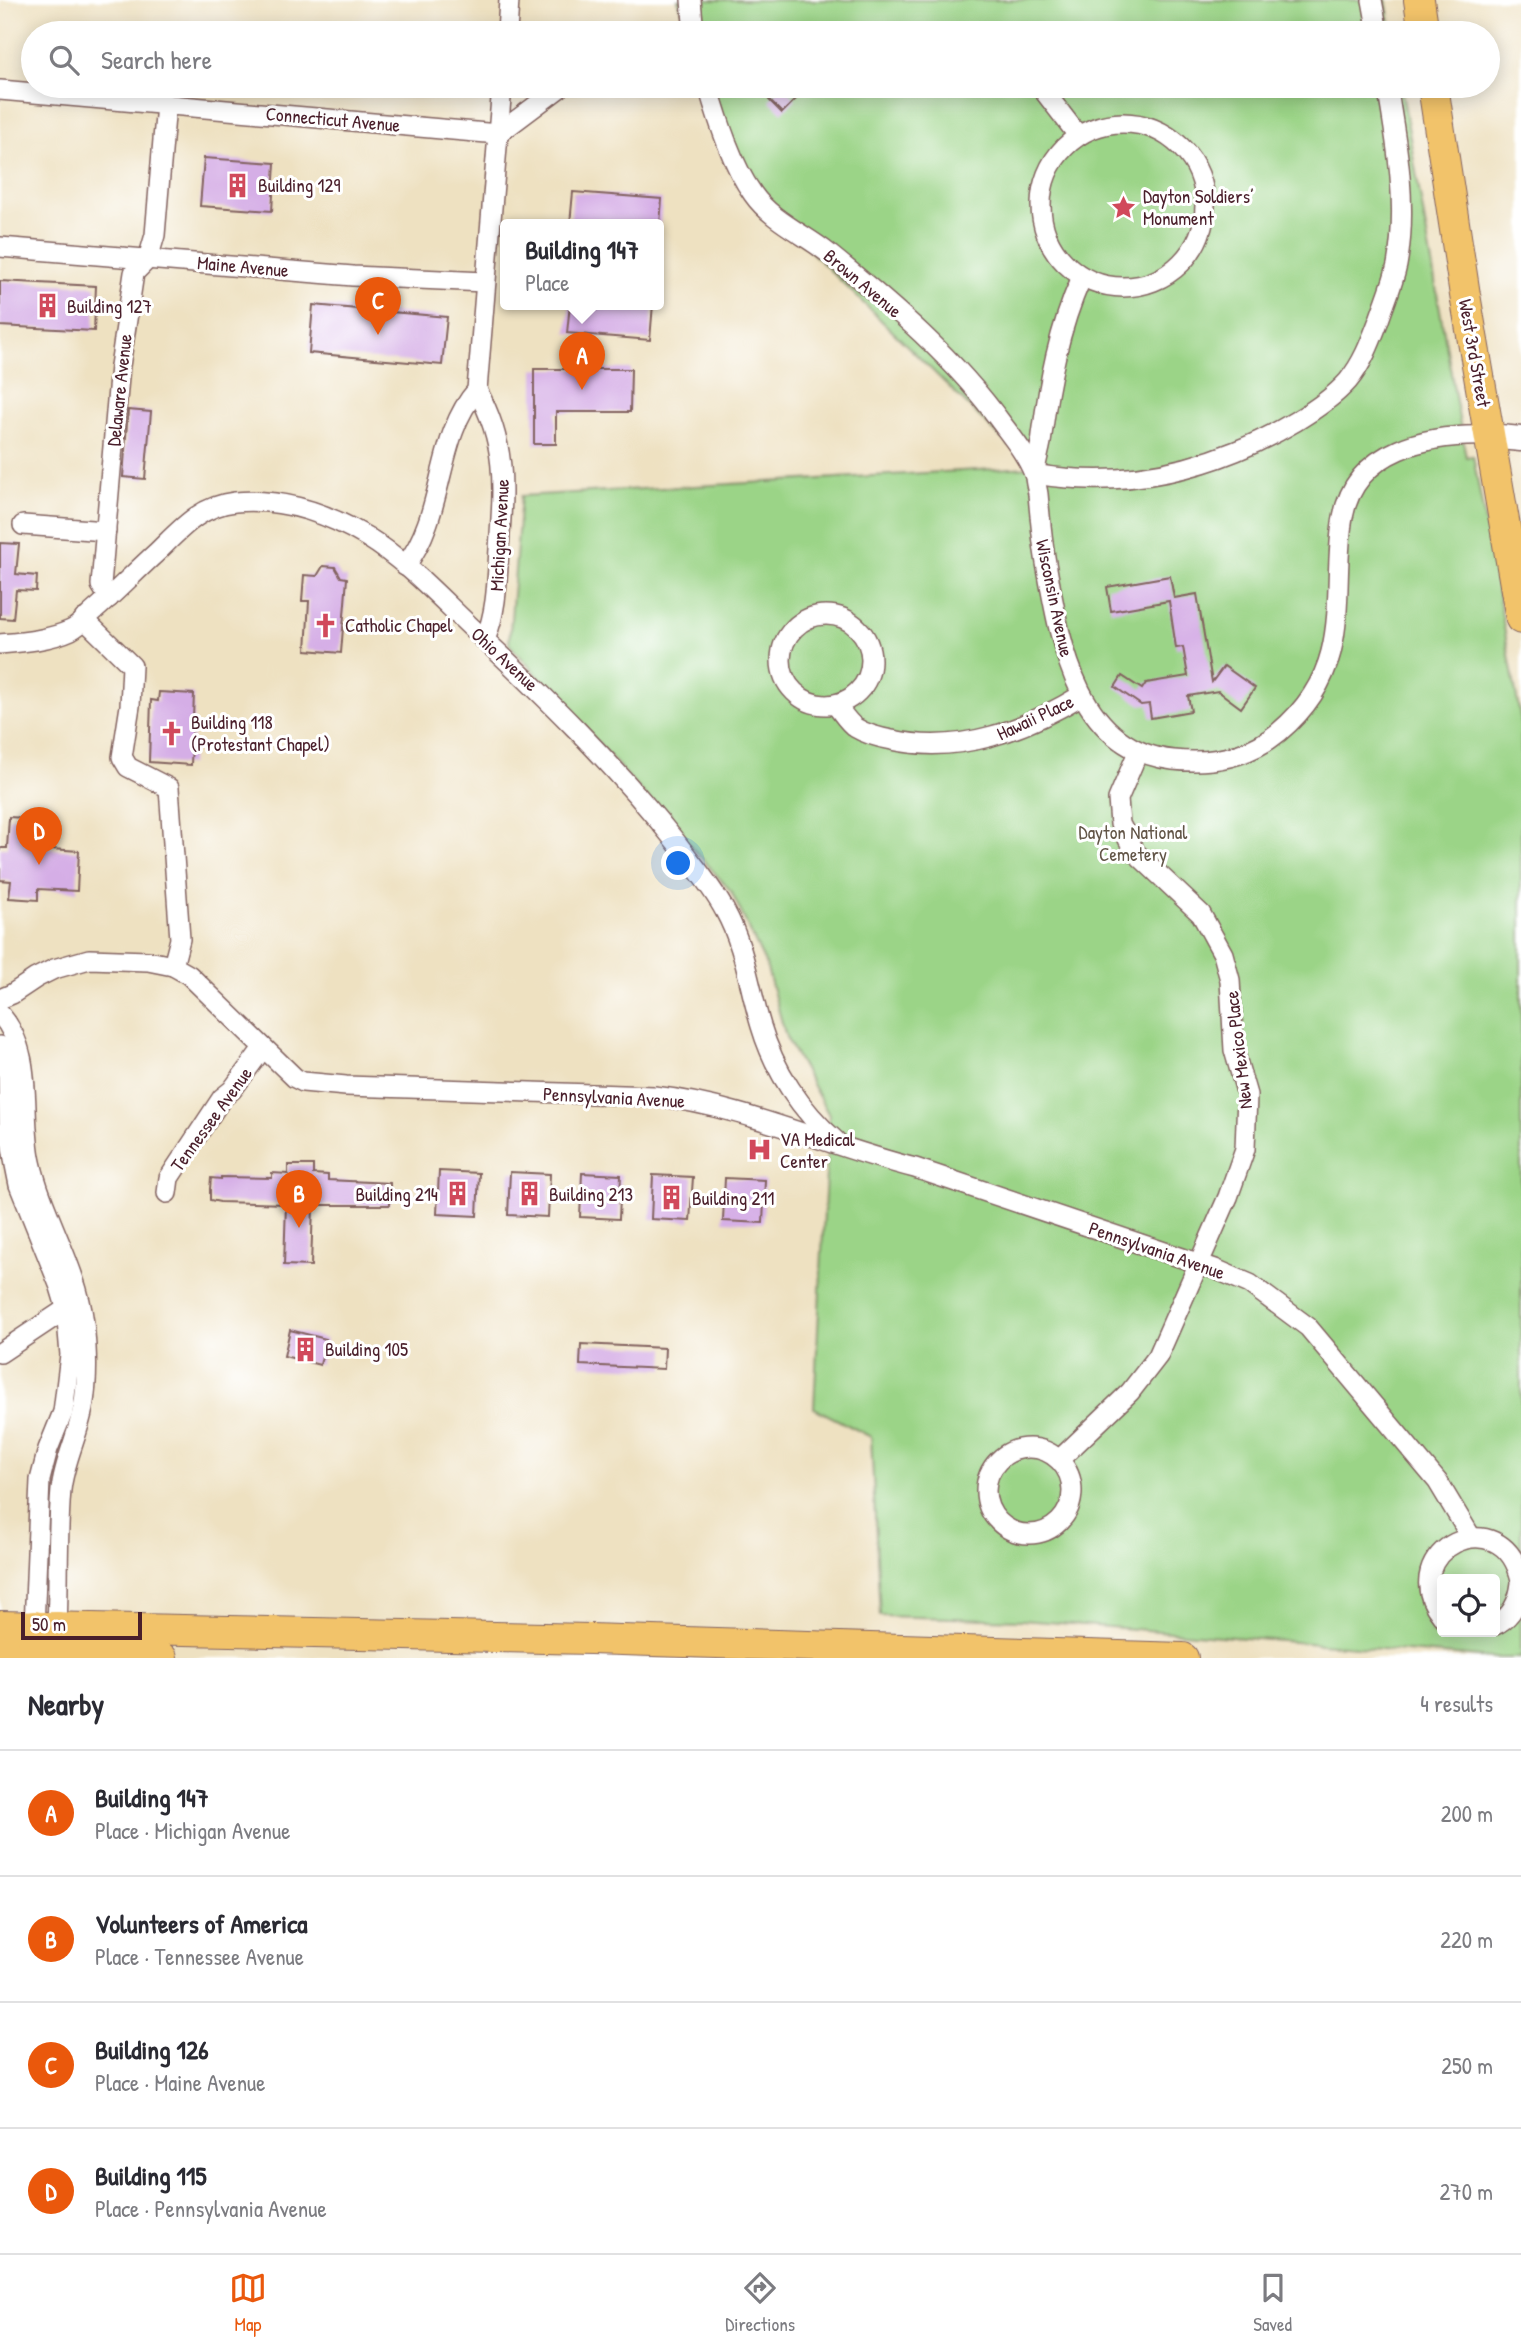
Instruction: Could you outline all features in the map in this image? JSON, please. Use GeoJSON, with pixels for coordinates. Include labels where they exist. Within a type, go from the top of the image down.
{"type":"FeatureCollection","features":[{"type":"Feature","properties":{"kind":"main road"},"geometry":{"type":"LineString","coordinates":[[1419,0],[1422,21]]}},
{"type":"Feature","properties":{"kind":"main road","name":"West 3rd Street"},"geometry":{"type":"LineString","coordinates":[[1435,98],[1465,295],[1521,619]]}},
{"type":"Feature","properties":{"kind":"main road"},"geometry":{"type":"LineString","coordinates":[[0,1626],[46,1646],[162,1658]]}},
{"type":"Feature","properties":{"kind":"main road"},"geometry":{"type":"LineString","coordinates":[[0,1649],[46,1646],[589,1648],[1183,1658]]}},
{"type":"Feature","properties":{"kind":"street"},"geometry":{"type":"LineString","coordinates":[[508,21],[509,0]]}},
{"type":"Feature","properties":{"kind":"street"},"geometry":{"type":"LineString","coordinates":[[691,0],[693,21]]}},
{"type":"Feature","properties":{"kind":"street"},"geometry":{"type":"LineString","coordinates":[[1372,0],[1376,21]]}},
{"type":"Feature","properties":{"kind":"street","name":"Connecticut Avenue"},"geometry":{"type":"LineString","coordinates":[[0,90],[21,92]]}},
{"type":"Feature","properties":{"kind":"street","name":"Connecticut Avenue"},"geometry":{"type":"LineString","coordinates":[[95,98],[498,134]]}},
{"type":"Feature","properties":{"kind":"street","name":"Michigan Avenue"},"geometry":{"type":"LineString","coordinates":[[405,566],[425,535],[458,418],[477,390],[501,98]]}},
{"type":"Feature","properties":{"kind":"street"},"geometry":{"type":"LineString","coordinates":[[498,134],[546,98]]}},
{"type":"Feature","properties":{"kind":"street","name":"Brown Avenue"},"geometry":{"type":"LineString","coordinates":[[712,98],[724,135],[753,195],[780,220],[838,261],[948,358],[978,390],[1026,457],[1034,474]]}},
{"type":"Feature","properties":{"kind":"street"},"geometry":{"type":"LineString","coordinates":[[1049,98],[1077,134]]}},
{"type":"Feature","properties":{"kind":"street"},"geometry":{"type":"LineString","coordinates":[[1034,474],[1062,479],[1121,479],[1185,470],[1279,432],[1328,398],[1348,380],[1371,341],[1390,291],[1399,246],[1401,196],[1389,98]]}},
{"type":"Feature","properties":{"kind":"street","name":"Delaware Avenue"},"geometry":{"type":"LineString","coordinates":[[109,598],[101,585],[120,366],[134,273],[148,259],[155,235],[166,104]]}},
{"type":"Feature","properties":{"kind":"street"},"geometry":{"type":"LineString","coordinates":[[1119,124],[1158,131],[1184,149],[1196,166],[1205,207],[1202,229],[1184,261],[1167,275],[1146,284],[1123,287],[1094,285],[1069,270],[1055,250],[1045,228],[1042,212],[1045,187],[1053,163],[1062,148],[1077,134],[1094,127],[1119,124]]}},
{"type":"Feature","properties":{"kind":"street","name":"Maine Avenue"},"geometry":{"type":"LineString","coordinates":[[0,247],[353,276],[485,282]]}},
{"type":"Feature","properties":{"kind":"street","name":"Wisconsin Avenue"},"geometry":{"type":"LineString","coordinates":[[1081,279],[1070,303],[1058,344],[1034,474],[1060,636],[1071,672],[1082,695],[1101,722],[1138,752],[1154,758],[1183,761],[1227,758],[1267,741],[1294,719],[1311,698],[1323,676],[1331,651],[1343,520],[1354,488],[1370,468],[1399,448],[1464,435],[1489,436]]}},
{"type":"Feature","properties":{"kind":"street","name":"Michigan Avenue"},"geometry":{"type":"LineString","coordinates":[[477,390],[489,414],[499,449],[504,491],[496,599],[485,640]]}},
{"type":"Feature","properties":{"kind":"street"},"geometry":{"type":"LineString","coordinates":[[1489,436],[1521,439]]}},
{"type":"Feature","properties":{"kind":"street","name":"Ohio Avenue"},"geometry":{"type":"LineString","coordinates":[[0,643],[49,637],[73,629],[198,513],[232,502],[254,501],[303,508],[367,537],[405,566],[575,727],[657,819],[715,893],[739,941],[761,1025],[774,1059],[812,1119],[845,1148]]}},
{"type":"Feature","properties":{"kind":"street"},"geometry":{"type":"LineString","coordinates":[[23,526],[106,531]]}},
{"type":"Feature","properties":{"kind":"street"},"geometry":{"type":"LineString","coordinates":[[816,616],[838,616],[857,626],[864,635],[871,656],[871,667],[862,687],[845,701],[835,704],[808,701],[796,694],[783,671],[781,657],[787,638],[800,623],[816,616]]}},
{"type":"Feature","properties":{"kind":"street"},"geometry":{"type":"LineString","coordinates":[[84,619],[132,666],[130,706],[122,757],[128,767],[169,788],[180,939],[173,966]]}},
{"type":"Feature","properties":{"kind":"street","name":"Hawaii Place"},"geometry":{"type":"LineString","coordinates":[[835,704],[855,727],[870,734],[901,742],[936,745],[990,738],[1040,719],[1082,695]]}},
{"type":"Feature","properties":{"kind":"street","name":"New Mexico Place"},"geometry":{"type":"LineString","coordinates":[[1059,1460],[1130,1392],[1158,1356],[1228,1197],[1245,1149],[1247,1095],[1234,1050],[1227,967],[1216,938],[1192,902],[1135,852],[1120,824],[1118,799],[1138,752]]}},
{"type":"Feature","properties":{"kind":"street","name":"Pennsylvania Avenue"},"geometry":{"type":"LineString","coordinates":[[0,999],[12,995],[54,969],[89,959],[148,961],[173,966],[189,975],[263,1048],[295,1078],[303,1082],[346,1087],[654,1096],[725,1108],[1199,1263],[1250,1284],[1308,1327],[1438,1482],[1471,1537]]}},
{"type":"Feature","properties":{"kind":"street"},"geometry":{"type":"LineString","coordinates":[[0,1014],[13,1028],[20,1048],[31,1161],[39,1189],[76,1283],[72,1304],[69,1377],[63,1412],[48,1449],[40,1480],[46,1646]]}},
{"type":"Feature","properties":{"kind":"street"},"geometry":{"type":"LineString","coordinates":[[0,1046],[8,1075],[10,1142],[19,1185],[60,1287],[72,1304]]}},
{"type":"Feature","properties":{"kind":"street","name":"Tennessee Avenue"},"geometry":{"type":"LineString","coordinates":[[167,1193],[169,1178],[176,1167],[222,1098],[232,1090],[263,1048]]}},
{"type":"Feature","properties":{"kind":"street"},"geometry":{"type":"LineString","coordinates":[[0,1353],[72,1304]]}},
{"type":"Feature","properties":{"kind":"street"},"geometry":{"type":"LineString","coordinates":[[1032,1448],[1046,1451],[1059,1460],[1067,1471],[1072,1497],[1059,1522],[1048,1530],[1022,1534],[1009,1530],[997,1520],[989,1508],[986,1494],[987,1479],[999,1461],[1017,1449],[1032,1448]]}},
{"type":"Feature","properties":{"kind":"street"},"geometry":{"type":"LineString","coordinates":[[1437,1610],[1429,1592],[1429,1577],[1434,1562],[1443,1550],[1456,1541],[1471,1537],[1486,1539],[1499,1544],[1509,1553],[1518,1566],[1521,1581],[1520,1597],[1513,1610],[1500,1623]]}},
{"type":"Feature","properties":{"kind":"green space"},"geometry":{"type":"Polygon","coordinates":[[[678,0],[1386,0],[1390,21],[686,21],[678,0]]]}},
{"type":"Feature","properties":{"kind":"green space","name":"Dayton National Cemetery"},"geometry":{"type":"Polygon","coordinates":[[[716,98],[1403,98],[1466,457],[1473,456],[1521,721],[1521,1658],[1493,1658],[1022,1620],[880,1616],[871,1437],[814,1408],[829,1115],[786,1037],[766,965],[731,891],[509,644],[521,496],[1031,467],[753,195],[716,98]]]}},
{"type":"Feature","properties":{"kind":"building"},"geometry":{"type":"Polygon","coordinates":[[[771,98],[796,99],[782,113],[769,100],[771,98]]]}},
{"type":"Feature","properties":{"kind":"building","name":"Building 129"},"geometry":{"type":"Polygon","coordinates":[[[204,158],[275,163],[272,211],[200,206],[204,158]]]}},
{"type":"Feature","properties":{"kind":"building"},"geometry":{"type":"Polygon","coordinates":[[[573,192],[662,199],[660,219],[570,219],[573,192]]]}},
{"type":"Feature","properties":{"kind":"building","name":"Building 127"},"geometry":{"type":"Polygon","coordinates":[[[0,281],[96,286],[94,331],[0,326],[0,281]]]}},
{"type":"Feature","properties":{"kind":"building"},"geometry":{"type":"Polygon","coordinates":[[[313,305],[447,317],[442,365],[309,353],[313,305]]]}},
{"type":"Feature","properties":{"kind":"building"},"geometry":{"type":"Polygon","coordinates":[[[569,310],[652,310],[650,340],[567,333],[569,310]]]}},
{"type":"Feature","properties":{"kind":"building"},"geometry":{"type":"Polygon","coordinates":[[[534,369],[631,369],[630,412],[556,412],[556,444],[534,444],[534,369]]]}},
{"type":"Feature","properties":{"kind":"building"},"geometry":{"type":"Polygon","coordinates":[[[128,410],[151,412],[145,479],[123,477],[128,410]]]}},
{"type":"Feature","properties":{"kind":"building"},"geometry":{"type":"Polygon","coordinates":[[[0,543],[19,544],[16,574],[37,576],[36,591],[16,590],[13,619],[0,618],[0,543]]]}},
{"type":"Feature","properties":{"kind":"building","name":"Catholic Chapel"},"geometry":{"type":"Polygon","coordinates":[[[323,566],[335,567],[341,577],[347,578],[341,653],[306,650],[309,601],[302,601],[304,575],[317,576],[323,566]]]}},
{"type":"Feature","properties":{"kind":"building"},"geometry":{"type":"Polygon","coordinates":[[[1170,576],[1174,598],[1197,594],[1212,682],[1224,666],[1255,688],[1241,708],[1218,691],[1188,696],[1191,711],[1151,718],[1149,704],[1141,705],[1115,687],[1122,676],[1142,689],[1146,683],[1188,676],[1183,647],[1176,648],[1169,601],[1111,611],[1107,587],[1170,576]]]}},
{"type":"Feature","properties":{"kind":"building","name":"Building 118 (Protestant Chapel)"},"geometry":{"type":"Polygon","coordinates":[[[159,692],[194,694],[191,765],[149,762],[151,700],[158,701],[159,692]]]}},
{"type":"Feature","properties":{"kind":"building"},"geometry":{"type":"Polygon","coordinates":[[[9,817],[39,819],[37,848],[79,851],[77,891],[38,889],[38,900],[9,898],[11,881],[0,880],[0,848],[7,848],[9,817]]]}},
{"type":"Feature","properties":{"kind":"building"},"geometry":{"type":"Polygon","coordinates":[[[288,1165],[313,1165],[313,1174],[328,1175],[328,1180],[390,1183],[390,1205],[313,1205],[311,1266],[284,1265],[286,1204],[220,1202],[210,1200],[210,1189],[211,1178],[272,1178],[272,1173],[288,1174],[288,1165]]]}},
{"type":"Feature","properties":{"kind":"building","name":"Building 214"},"geometry":{"type":"Polygon","coordinates":[[[439,1171],[479,1173],[477,1216],[437,1214],[439,1171]]]}},
{"type":"Feature","properties":{"kind":"building","name":"Building 213"},"geometry":{"type":"Polygon","coordinates":[[[510,1172],[550,1174],[548,1217],[508,1215],[510,1172]]]}},
{"type":"Feature","properties":{"kind":"building"},"geometry":{"type":"Polygon","coordinates":[[[582,1173],[621,1175],[619,1219],[580,1217],[582,1173]]]}},
{"type":"Feature","properties":{"kind":"building","name":"Building 211"},"geometry":{"type":"Polygon","coordinates":[[[653,1175],[693,1177],[690,1221],[651,1219],[653,1175]]]}},
{"type":"Feature","properties":{"kind":"building"},"geometry":{"type":"Polygon","coordinates":[[[725,1178],[765,1180],[763,1223],[723,1221],[725,1178]]]}},
{"type":"Feature","properties":{"kind":"building","name":"Building 105"},"geometry":{"type":"Polygon","coordinates":[[[290,1330],[326,1339],[320,1365],[284,1356],[290,1330]]]}},
{"type":"Feature","properties":{"kind":"building"},"geometry":{"type":"Polygon","coordinates":[[[581,1344],[665,1348],[664,1369],[580,1365],[581,1344]]]}},
{"type":"Feature","properties":{"kind":"place","name":"Building 129"},"geometry":{"type":"Point","coordinates":[238,185]}},
{"type":"Feature","properties":{"kind":"place","name":"Dayton Soldiers’ Monument"},"geometry":{"type":"Point","coordinates":[1123,207]}},
{"type":"Feature","properties":{"kind":"place","name":"Building 127"},"geometry":{"type":"Point","coordinates":[47,306]}},
{"type":"Feature","properties":{"kind":"place","name":"Building 126"},"geometry":{"type":"Point","coordinates":[378,335]}},
{"type":"Feature","properties":{"kind":"place","name":"Building 147"},"geometry":{"type":"Point","coordinates":[582,390]}},
{"type":"Feature","properties":{"kind":"place","name":"Catholic Chapel"},"geometry":{"type":"Point","coordinates":[325,625]}},
{"type":"Feature","properties":{"kind":"place","name":"Building 118 (Protestant Chapel)"},"geometry":{"type":"Point","coordinates":[171,733]}},
{"type":"Feature","properties":{"kind":"place","name":"Building 115"},"geometry":{"type":"Point","coordinates":[39,865]}},
{"type":"Feature","properties":{"kind":"place","name":"VA Medical Center"},"geometry":{"type":"Point","coordinates":[760,1150]}},
{"type":"Feature","properties":{"kind":"place","name":"Building 214"},"geometry":{"type":"Point","coordinates":[458,1194]}},
{"type":"Feature","properties":{"kind":"place","name":"Building 213"},"geometry":{"type":"Point","coordinates":[529,1194]}},
{"type":"Feature","properties":{"kind":"place","name":"Building 211"},"geometry":{"type":"Point","coordinates":[672,1198]}},
{"type":"Feature","properties":{"kind":"place","name":"Volunteers of America"},"geometry":{"type":"Point","coordinates":[299,1228]}},
{"type":"Feature","properties":{"kind":"place","name":"Building 105"},"geometry":{"type":"Point","coordinates":[305,1349]}}]}
